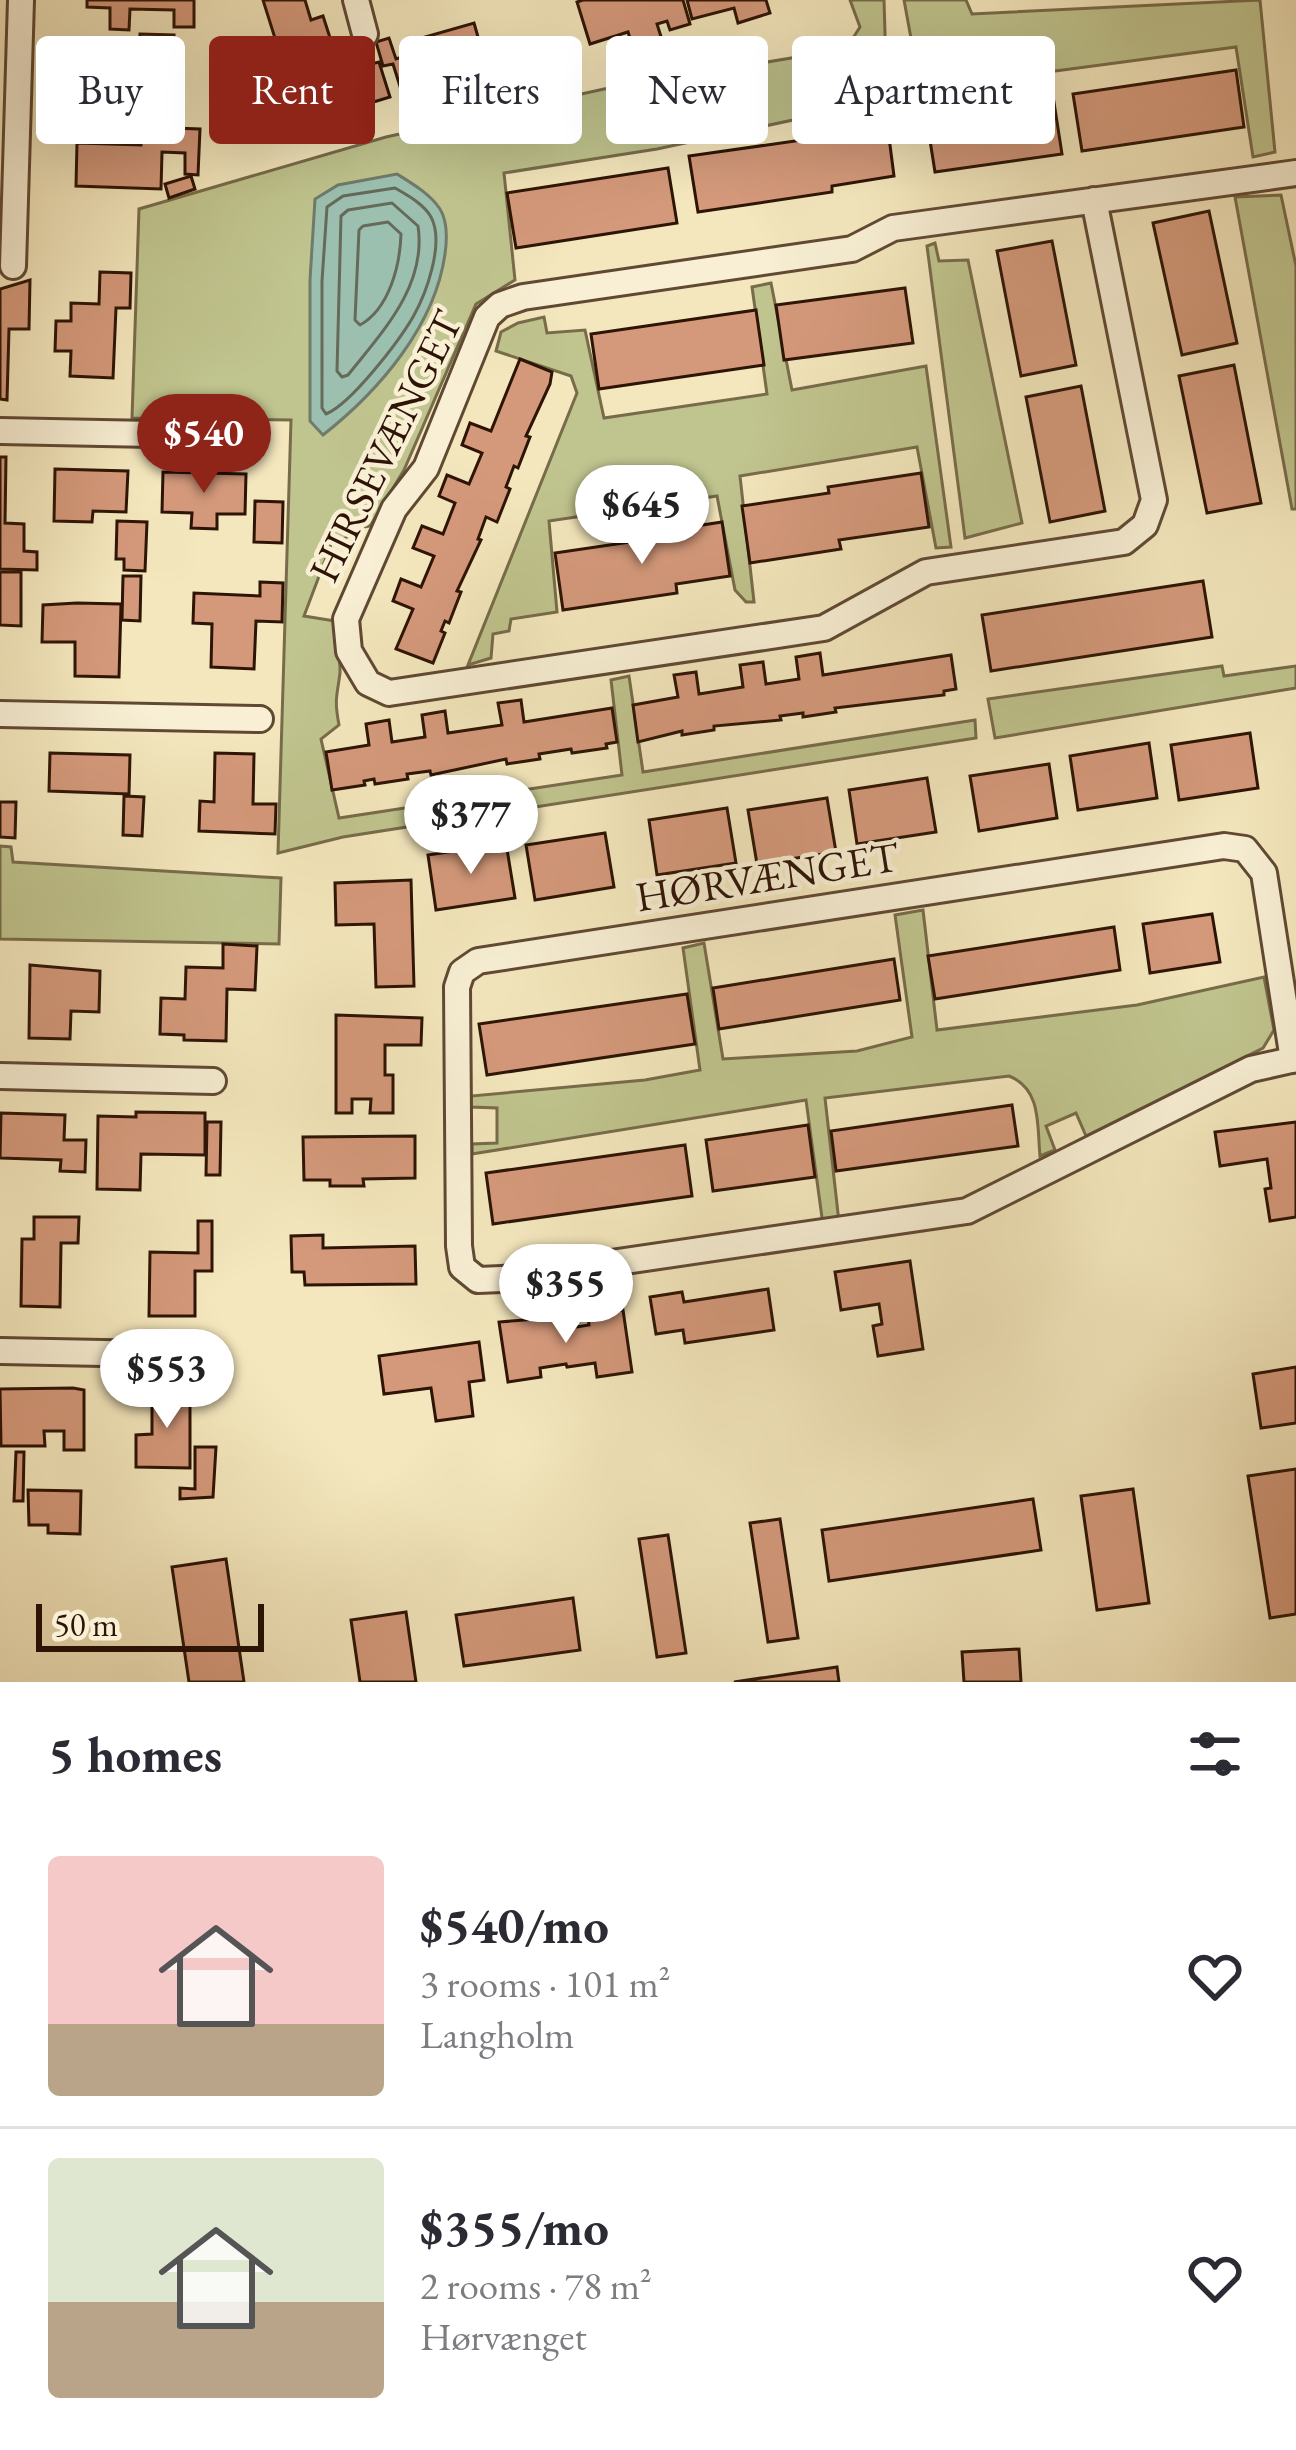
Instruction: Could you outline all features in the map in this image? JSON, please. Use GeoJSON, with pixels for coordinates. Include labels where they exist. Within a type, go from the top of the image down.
{"type":"FeatureCollection","features":[{"type":"Feature","properties":{"kind":"street"},"geometry":{"type":"LineString","coordinates":[[13,266],[21,0]]}},
{"type":"Feature","properties":{"kind":"street"},"geometry":{"type":"LineString","coordinates":[[356,0],[365,34]]}},
{"type":"Feature","properties":{"kind":"street","name":"HIRSEVÆNGET"},"geometry":{"type":"LineString","coordinates":[[1094,200],[1154,500],[1145,525],[1124,542],[926,572],[824,628],[389,694],[368,682],[349,651],[346,619],[394,509],[426,468],[488,317],[500,305],[523,297],[852,249],[893,229],[1094,200],[1296,172]]}},
{"type":"Feature","properties":{"kind":"street"},"geometry":{"type":"LineString","coordinates":[[0,431],[254,436]]}},
{"type":"Feature","properties":{"kind":"street"},"geometry":{"type":"LineString","coordinates":[[0,714],[260,719]]}},
{"type":"Feature","properties":{"kind":"street","name":"HØRVÆNGET"},"geometry":{"type":"LineString","coordinates":[[1224,846],[1245,849],[1264,874],[1294,1059],[1252,1069],[967,1210],[502,1280],[478,1280],[462,1267],[458,1246],[458,987],[462,973],[478,961],[1224,846]]}},
{"type":"Feature","properties":{"kind":"street"},"geometry":{"type":"LineString","coordinates":[[0,1076],[213,1081]]}},
{"type":"Feature","properties":{"kind":"street"},"geometry":{"type":"LineString","coordinates":[[0,1351],[207,1355]]}},
{"type":"Feature","properties":{"kind":"green space"},"geometry":{"type":"Polygon","coordinates":[[[850,0],[884,0],[885,36],[854,36],[860,27],[850,0]]]}},
{"type":"Feature","properties":{"kind":"green space"},"geometry":{"type":"Polygon","coordinates":[[[904,0],[966,0],[972,14],[1260,0],[1275,152],[1253,157],[1236,47],[1055,71],[1055,36],[911,36],[904,0]]]}},
{"type":"Feature","properties":{"kind":"green space"},"geometry":{"type":"Polygon","coordinates":[[[792,58],[792,120],[768,125],[768,62],[792,58]]]}},
{"type":"Feature","properties":{"kind":"green space"},"geometry":{"type":"Polygon","coordinates":[[[604,89],[606,144],[680,144],[504,173],[515,280],[476,304],[404,470],[370,526],[332,542],[304,616],[335,621],[339,725],[321,739],[339,818],[622,775],[611,680],[629,676],[643,772],[975,720],[976,738],[343,837],[278,853],[291,420],[132,418],[139,209],[399,134],[399,144],[582,144],[582,94],[604,89]]]}},
{"type":"Feature","properties":{"kind":"green space"},"geometry":{"type":"Polygon","coordinates":[[[1281,195],[1296,266],[1296,509],[1292,509],[1235,197],[1281,195]]]}},
{"type":"Feature","properties":{"kind":"green space"},"geometry":{"type":"Polygon","coordinates":[[[935,243],[939,261],[968,260],[1022,523],[965,538],[927,246],[935,243]]]}},
{"type":"Feature","properties":{"kind":"green space"},"geometry":{"type":"Polygon","coordinates":[[[771,283],[792,390],[926,366],[951,547],[936,548],[917,447],[740,476],[754,602],[746,602],[735,590],[717,496],[549,521],[557,612],[511,619],[509,631],[493,634],[491,658],[468,665],[577,393],[571,376],[496,351],[501,332],[544,317],[547,333],[585,330],[604,418],[767,394],[752,287],[771,283]]]}},
{"type":"Feature","properties":{"kind":"green space"},"geometry":{"type":"Polygon","coordinates":[[[1222,666],[1224,676],[1296,666],[1296,688],[995,738],[988,699],[1222,666]]]}},
{"type":"Feature","properties":{"kind":"green space"},"geometry":{"type":"Polygon","coordinates":[[[0,846],[11,847],[13,862],[281,878],[279,944],[0,939],[0,846]]]}},
{"type":"Feature","properties":{"kind":"green space"},"geometry":{"type":"Polygon","coordinates":[[[923,910],[937,1030],[1137,1005],[1264,977],[1274,1030],[1263,1048],[1086,1136],[1076,1113],[1046,1126],[1055,1150],[1040,1156],[1033,1099],[1009,1076],[825,1098],[839,1222],[823,1225],[806,1100],[472,1154],[472,1144],[497,1143],[497,1108],[471,1107],[471,1096],[645,1080],[700,1070],[683,948],[704,943],[723,1059],[857,1051],[912,1037],[895,915],[923,910]]]}},
{"type":"Feature","properties":{"kind":"water"},"geometry":{"type":"Polygon","coordinates":[[[397,174],[426,194],[443,214],[446,243],[439,281],[401,355],[323,435],[310,421],[315,199],[338,185],[397,174]]]}},
{"type":"Feature","properties":{"kind":"building"},"geometry":{"type":"Polygon","coordinates":[[[87,0],[194,0],[194,27],[174,27],[174,10],[130,9],[129,30],[110,29],[110,8],[87,7],[87,0]]]}},
{"type":"Feature","properties":{"kind":"building"},"geometry":{"type":"Polygon","coordinates":[[[263,0],[305,0],[311,20],[323,16],[329,36],[274,36],[263,0]]]}},
{"type":"Feature","properties":{"kind":"building"},"geometry":{"type":"Polygon","coordinates":[[[683,0],[690,24],[670,30],[667,21],[657,24],[661,36],[629,36],[628,32],[590,44],[577,2],[683,0]]]}},
{"type":"Feature","properties":{"kind":"building"},"geometry":{"type":"Polygon","coordinates":[[[687,0],[766,0],[770,13],[738,23],[734,8],[692,19],[687,0]]]}},
{"type":"Feature","properties":{"kind":"building"},"geometry":{"type":"Polygon","coordinates":[[[474,23],[478,36],[428,36],[474,23]]]}},
{"type":"Feature","properties":{"kind":"building"},"geometry":{"type":"Polygon","coordinates":[[[389,38],[399,83],[393,64],[383,66],[376,42],[389,38]]]}},
{"type":"Feature","properties":{"kind":"building"},"geometry":{"type":"Polygon","coordinates":[[[379,62],[390,97],[375,102],[375,63],[379,62]]]}},
{"type":"Feature","properties":{"kind":"building"},"geometry":{"type":"Polygon","coordinates":[[[1236,70],[1244,127],[1082,151],[1073,94],[1236,70]]]}},
{"type":"Feature","properties":{"kind":"building"},"geometry":{"type":"Polygon","coordinates":[[[1055,109],[1062,154],[935,172],[931,144],[1055,144],[1055,109]]]}},
{"type":"Feature","properties":{"kind":"building"},"geometry":{"type":"Polygon","coordinates":[[[185,128],[200,129],[198,175],[185,174],[185,153],[162,152],[161,189],[76,186],[77,144],[185,144],[185,128]]]}},
{"type":"Feature","properties":{"kind":"building"},"geometry":{"type":"Polygon","coordinates":[[[792,141],[890,144],[894,176],[832,186],[832,192],[698,212],[689,156],[792,141]]]}},
{"type":"Feature","properties":{"kind":"building"},"geometry":{"type":"Polygon","coordinates":[[[668,168],[677,223],[516,248],[507,193],[668,168]]]}},
{"type":"Feature","properties":{"kind":"building"},"geometry":{"type":"Polygon","coordinates":[[[191,176],[195,189],[169,198],[165,184],[191,176]]]}},
{"type":"Feature","properties":{"kind":"building"},"geometry":{"type":"Polygon","coordinates":[[[1209,211],[1237,343],[1182,355],[1153,223],[1209,211]]]}},
{"type":"Feature","properties":{"kind":"building"},"geometry":{"type":"Polygon","coordinates":[[[1052,241],[1076,365],[1021,376],[997,251],[1052,241]]]}},
{"type":"Feature","properties":{"kind":"building"},"geometry":{"type":"Polygon","coordinates":[[[100,272],[131,273],[130,308],[116,308],[113,378],[70,376],[71,351],[55,351],[56,321],[71,321],[71,303],[99,304],[100,272]]]}},
{"type":"Feature","properties":{"kind":"building"},"geometry":{"type":"Polygon","coordinates":[[[30,280],[29,329],[9,329],[7,400],[0,399],[0,289],[30,280]]]}},
{"type":"Feature","properties":{"kind":"building"},"geometry":{"type":"Polygon","coordinates":[[[905,288],[913,343],[784,360],[776,305],[905,288]]]}},
{"type":"Feature","properties":{"kind":"building"},"geometry":{"type":"Polygon","coordinates":[[[756,310],[764,365],[599,389],[591,334],[756,310]]]}},
{"type":"Feature","properties":{"kind":"building"},"geometry":{"type":"Polygon","coordinates":[[[520,359],[552,372],[550,384],[526,436],[530,437],[518,468],[514,466],[497,522],[486,517],[433,663],[396,649],[413,609],[393,601],[401,579],[421,587],[434,556],[413,548],[422,526],[443,534],[455,503],[439,496],[447,475],[469,484],[482,453],[462,445],[470,423],[491,431],[520,359]]]}},
{"type":"Feature","properties":{"kind":"building"},"geometry":{"type":"Polygon","coordinates":[[[1234,365],[1261,503],[1207,513],[1179,376],[1234,365]]]}},
{"type":"Feature","properties":{"kind":"building"},"geometry":{"type":"Polygon","coordinates":[[[1081,386],[1105,511],[1050,522],[1026,397],[1081,386]]]}},
{"type":"Feature","properties":{"kind":"building"},"geometry":{"type":"Polygon","coordinates":[[[0,457],[6,457],[5,523],[24,524],[24,551],[37,552],[37,570],[0,569],[0,457]]]}},
{"type":"Feature","properties":{"kind":"building"},"geometry":{"type":"Polygon","coordinates":[[[55,469],[128,471],[126,512],[93,511],[92,522],[54,521],[55,469]]]}},
{"type":"Feature","properties":{"kind":"building"},"geometry":{"type":"Polygon","coordinates":[[[163,472],[246,474],[245,514],[217,514],[217,529],[191,528],[192,513],[162,512],[163,472]]]}},
{"type":"Feature","properties":{"kind":"building"},"geometry":{"type":"Polygon","coordinates":[[[921,473],[929,527],[839,540],[841,549],[750,563],[742,506],[921,473]]]}},
{"type":"Feature","properties":{"kind":"building"},"geometry":{"type":"Polygon","coordinates":[[[255,501],[283,502],[282,543],[254,542],[255,501]]]}},
{"type":"Feature","properties":{"kind":"building"},"geometry":{"type":"Polygon","coordinates":[[[117,521],[147,522],[145,571],[124,570],[124,559],[116,559],[117,521]]]}},
{"type":"Feature","properties":{"kind":"building"},"geometry":{"type":"Polygon","coordinates":[[[722,522],[730,576],[676,584],[677,593],[563,610],[555,553],[664,537],[663,531],[722,522]]]}},
{"type":"Feature","properties":{"kind":"building"},"geometry":{"type":"Polygon","coordinates":[[[0,572],[21,572],[21,626],[0,625],[0,572]]]}},
{"type":"Feature","properties":{"kind":"building"},"geometry":{"type":"Polygon","coordinates":[[[123,576],[141,576],[140,621],[122,620],[123,576]]]}},
{"type":"Feature","properties":{"kind":"building"},"geometry":{"type":"Polygon","coordinates":[[[1203,581],[1212,637],[991,671],[982,615],[1203,581]]]}},
{"type":"Feature","properties":{"kind":"building"},"geometry":{"type":"Polygon","coordinates":[[[260,582],[283,583],[282,622],[256,621],[254,669],[211,667],[212,624],[193,623],[194,593],[260,596],[260,582]]]}},
{"type":"Feature","properties":{"kind":"building"},"geometry":{"type":"Polygon","coordinates":[[[121,604],[119,677],[75,676],[75,642],[42,642],[43,605],[121,604]]]}},
{"type":"Feature","properties":{"kind":"building"},"geometry":{"type":"Polygon","coordinates":[[[820,653],[823,675],[951,655],[956,689],[944,695],[714,726],[714,730],[682,735],[682,731],[638,742],[633,705],[678,697],[674,675],[696,672],[699,694],[743,687],[740,665],[763,662],[766,684],[799,679],[796,657],[820,653]]]}},
{"type":"Feature","properties":{"kind":"building"},"geometry":{"type":"Polygon","coordinates":[[[521,700],[524,722],[612,708],[617,742],[606,744],[607,748],[572,753],[571,749],[539,754],[540,759],[507,764],[506,759],[431,775],[430,771],[407,774],[408,779],[375,784],[374,779],[332,790],[326,752],[369,745],[366,724],[389,720],[392,742],[425,737],[422,715],[445,711],[448,733],[502,725],[498,703],[521,700]]]}},
{"type":"Feature","properties":{"kind":"building"},"geometry":{"type":"Polygon","coordinates":[[[1250,733],[1258,788],[1179,800],[1171,745],[1250,733]]]}},
{"type":"Feature","properties":{"kind":"building"},"geometry":{"type":"Polygon","coordinates":[[[1149,743],[1157,798],[1078,810],[1070,756],[1149,743]]]}},
{"type":"Feature","properties":{"kind":"building"},"geometry":{"type":"Polygon","coordinates":[[[50,753],[130,755],[129,794],[49,791],[50,753]]]}},
{"type":"Feature","properties":{"kind":"building"},"geometry":{"type":"Polygon","coordinates":[[[215,753],[254,754],[253,804],[276,804],[275,834],[199,831],[200,801],[214,802],[215,753]]]}},
{"type":"Feature","properties":{"kind":"building"},"geometry":{"type":"Polygon","coordinates":[[[1049,764],[1057,818],[979,831],[970,776],[1049,764]]]}},
{"type":"Feature","properties":{"kind":"building"},"geometry":{"type":"Polygon","coordinates":[[[927,778],[936,832],[857,844],[849,790],[927,778]]]}},
{"type":"Feature","properties":{"kind":"building"},"geometry":{"type":"Polygon","coordinates":[[[124,796],[144,797],[142,836],[123,835],[124,796]]]}},
{"type":"Feature","properties":{"kind":"building"},"geometry":{"type":"Polygon","coordinates":[[[827,798],[836,852],[757,864],[748,810],[827,798]]]}},
{"type":"Feature","properties":{"kind":"building"},"geometry":{"type":"Polygon","coordinates":[[[0,802],[16,802],[15,838],[0,837],[0,802]]]}},
{"type":"Feature","properties":{"kind":"building"},"geometry":{"type":"Polygon","coordinates":[[[727,808],[736,863],[657,875],[649,820],[727,808]]]}},
{"type":"Feature","properties":{"kind":"building"},"geometry":{"type":"Polygon","coordinates":[[[605,833],[614,887],[535,900],[526,845],[605,833]]]}},
{"type":"Feature","properties":{"kind":"building"},"geometry":{"type":"Polygon","coordinates":[[[506,843],[515,898],[436,910],[428,855],[506,843]]]}},
{"type":"Feature","properties":{"kind":"building"},"geometry":{"type":"Polygon","coordinates":[[[411,880],[414,986],[376,987],[374,924],[336,925],[335,883],[411,880]]]}},
{"type":"Feature","properties":{"kind":"building"},"geometry":{"type":"Polygon","coordinates":[[[1212,914],[1220,962],[1150,973],[1143,924],[1212,914]]]}},
{"type":"Feature","properties":{"kind":"building"},"geometry":{"type":"Polygon","coordinates":[[[1114,927],[1120,970],[935,999],[928,956],[1114,927]]]}},
{"type":"Feature","properties":{"kind":"building"},"geometry":{"type":"Polygon","coordinates":[[[223,944],[257,946],[255,990],[227,989],[226,1041],[160,1034],[161,998],[185,999],[186,967],[223,968],[223,944]]]}},
{"type":"Feature","properties":{"kind":"building"},"geometry":{"type":"Polygon","coordinates":[[[894,959],[900,1000],[719,1029],[713,988],[894,959]]]}},
{"type":"Feature","properties":{"kind":"building"},"geometry":{"type":"Polygon","coordinates":[[[30,965],[100,971],[99,1012],[71,1011],[70,1039],[29,1038],[30,965]]]}},
{"type":"Feature","properties":{"kind":"building"},"geometry":{"type":"Polygon","coordinates":[[[687,994],[695,1044],[487,1075],[479,1024],[687,994]]]}},
{"type":"Feature","properties":{"kind":"building"},"geometry":{"type":"Polygon","coordinates":[[[336,1015],[422,1018],[421,1045],[385,1045],[385,1075],[393,1075],[393,1113],[370,1113],[371,1099],[352,1099],[352,1113],[336,1113],[336,1015]]]}},
{"type":"Feature","properties":{"kind":"building"},"geometry":{"type":"Polygon","coordinates":[[[1012,1105],[1018,1146],[836,1171],[831,1131],[1012,1105]]]}},
{"type":"Feature","properties":{"kind":"building"},"geometry":{"type":"Polygon","coordinates":[[[136,1112],[205,1113],[205,1155],[141,1154],[140,1190],[97,1189],[98,1116],[136,1117],[136,1112]]]}},
{"type":"Feature","properties":{"kind":"building"},"geometry":{"type":"Polygon","coordinates":[[[1,1113],[65,1115],[64,1140],[86,1140],[85,1172],[60,1171],[61,1160],[0,1158],[1,1113]]]}},
{"type":"Feature","properties":{"kind":"building"},"geometry":{"type":"Polygon","coordinates":[[[207,1122],[221,1122],[220,1175],[206,1175],[207,1122]]]}},
{"type":"Feature","properties":{"kind":"building"},"geometry":{"type":"Polygon","coordinates":[[[1296,1122],[1296,1217],[1270,1221],[1267,1159],[1220,1166],[1215,1132],[1296,1122]]]}},
{"type":"Feature","properties":{"kind":"building"},"geometry":{"type":"Polygon","coordinates":[[[808,1125],[815,1177],[713,1191],[706,1140],[808,1125]]]}},
{"type":"Feature","properties":{"kind":"building"},"geometry":{"type":"Polygon","coordinates":[[[415,1136],[415,1178],[363,1179],[364,1186],[304,1180],[303,1137],[415,1136]]]}},
{"type":"Feature","properties":{"kind":"building"},"geometry":{"type":"Polygon","coordinates":[[[685,1145],[692,1196],[493,1224],[486,1173],[685,1145]]]}},
{"type":"Feature","properties":{"kind":"building"},"geometry":{"type":"Polygon","coordinates":[[[34,1217],[79,1217],[78,1243],[61,1243],[60,1307],[21,1306],[22,1239],[34,1239],[34,1217]]]}},
{"type":"Feature","properties":{"kind":"building"},"geometry":{"type":"Polygon","coordinates":[[[198,1221],[212,1221],[212,1271],[195,1271],[195,1316],[149,1316],[150,1252],[198,1253],[198,1221]]]}},
{"type":"Feature","properties":{"kind":"building"},"geometry":{"type":"Polygon","coordinates":[[[323,1235],[323,1248],[415,1246],[416,1284],[305,1285],[304,1272],[292,1272],[291,1236],[323,1235]]]}},
{"type":"Feature","properties":{"kind":"building"},"geometry":{"type":"Polygon","coordinates":[[[910,1261],[923,1349],[878,1356],[873,1326],[882,1324],[879,1304],[841,1310],[835,1272],[910,1261]]]}},
{"type":"Feature","properties":{"kind":"building"},"geometry":{"type":"Polygon","coordinates":[[[768,1289],[774,1330],[685,1343],[683,1330],[656,1334],[650,1297],[682,1292],[684,1302],[768,1289]]]}},
{"type":"Feature","properties":{"kind":"building"},"geometry":{"type":"Polygon","coordinates":[[[623,1310],[632,1372],[597,1377],[595,1363],[566,1364],[540,1368],[541,1377],[508,1382],[499,1322],[562,1317],[563,1329],[589,1325],[588,1315],[623,1310]]]}},
{"type":"Feature","properties":{"kind":"building"},"geometry":{"type":"Polygon","coordinates":[[[479,1342],[484,1380],[469,1382],[473,1416],[436,1421],[431,1388],[384,1394],[379,1356],[479,1342]]]}},
{"type":"Feature","properties":{"kind":"building"},"geometry":{"type":"Polygon","coordinates":[[[1296,1367],[1296,1423],[1261,1428],[1253,1374],[1296,1367]]]}},
{"type":"Feature","properties":{"kind":"building"},"geometry":{"type":"Polygon","coordinates":[[[190,1386],[190,1468],[136,1467],[136,1435],[152,1434],[152,1387],[190,1386]]]}},
{"type":"Feature","properties":{"kind":"building"},"geometry":{"type":"Polygon","coordinates":[[[0,1389],[84,1390],[84,1450],[64,1450],[64,1431],[44,1431],[45,1446],[1,1446],[0,1389]]]}},
{"type":"Feature","properties":{"kind":"building"},"geometry":{"type":"Polygon","coordinates":[[[195,1447],[216,1447],[213,1497],[180,1499],[180,1488],[195,1489],[195,1447]]]}},
{"type":"Feature","properties":{"kind":"building"},"geometry":{"type":"Polygon","coordinates":[[[16,1452],[24,1452],[23,1501],[14,1501],[16,1452]]]}},
{"type":"Feature","properties":{"kind":"building"},"geometry":{"type":"Polygon","coordinates":[[[1296,1469],[1296,1614],[1270,1618],[1248,1476],[1296,1469]]]}},
{"type":"Feature","properties":{"kind":"building"},"geometry":{"type":"Polygon","coordinates":[[[1133,1489],[1149,1603],[1097,1610],[1081,1496],[1133,1489]]]}},
{"type":"Feature","properties":{"kind":"building"},"geometry":{"type":"Polygon","coordinates":[[[28,1490],[81,1491],[80,1534],[48,1533],[48,1525],[29,1525],[28,1490]]]}},
{"type":"Feature","properties":{"kind":"building"},"geometry":{"type":"Polygon","coordinates":[[[1033,1499],[1041,1550],[829,1581],[822,1530],[1033,1499]]]}},
{"type":"Feature","properties":{"kind":"building"},"geometry":{"type":"Polygon","coordinates":[[[780,1519],[798,1638],[768,1642],[750,1523],[780,1519]]]}},
{"type":"Feature","properties":{"kind":"building"},"geometry":{"type":"Polygon","coordinates":[[[668,1535],[686,1653],[657,1657],[639,1539],[668,1535]]]}},
{"type":"Feature","properties":{"kind":"building"},"geometry":{"type":"Polygon","coordinates":[[[226,1559],[244,1682],[189,1682],[172,1567],[226,1559]]]}},
{"type":"Feature","properties":{"kind":"building"},"geometry":{"type":"Polygon","coordinates":[[[573,1598],[580,1650],[464,1666],[456,1615],[573,1598]]]}},
{"type":"Feature","properties":{"kind":"building"},"geometry":{"type":"Polygon","coordinates":[[[406,1612],[416,1682],[360,1682],[351,1620],[406,1612]]]}},
{"type":"Feature","properties":{"kind":"building"},"geometry":{"type":"Polygon","coordinates":[[[1019,1649],[1021,1682],[964,1682],[962,1652],[1019,1649]]]}},
{"type":"Feature","properties":{"kind":"building"},"geometry":{"type":"Polygon","coordinates":[[[837,1667],[839,1682],[734,1682],[837,1667]]]}}]}
